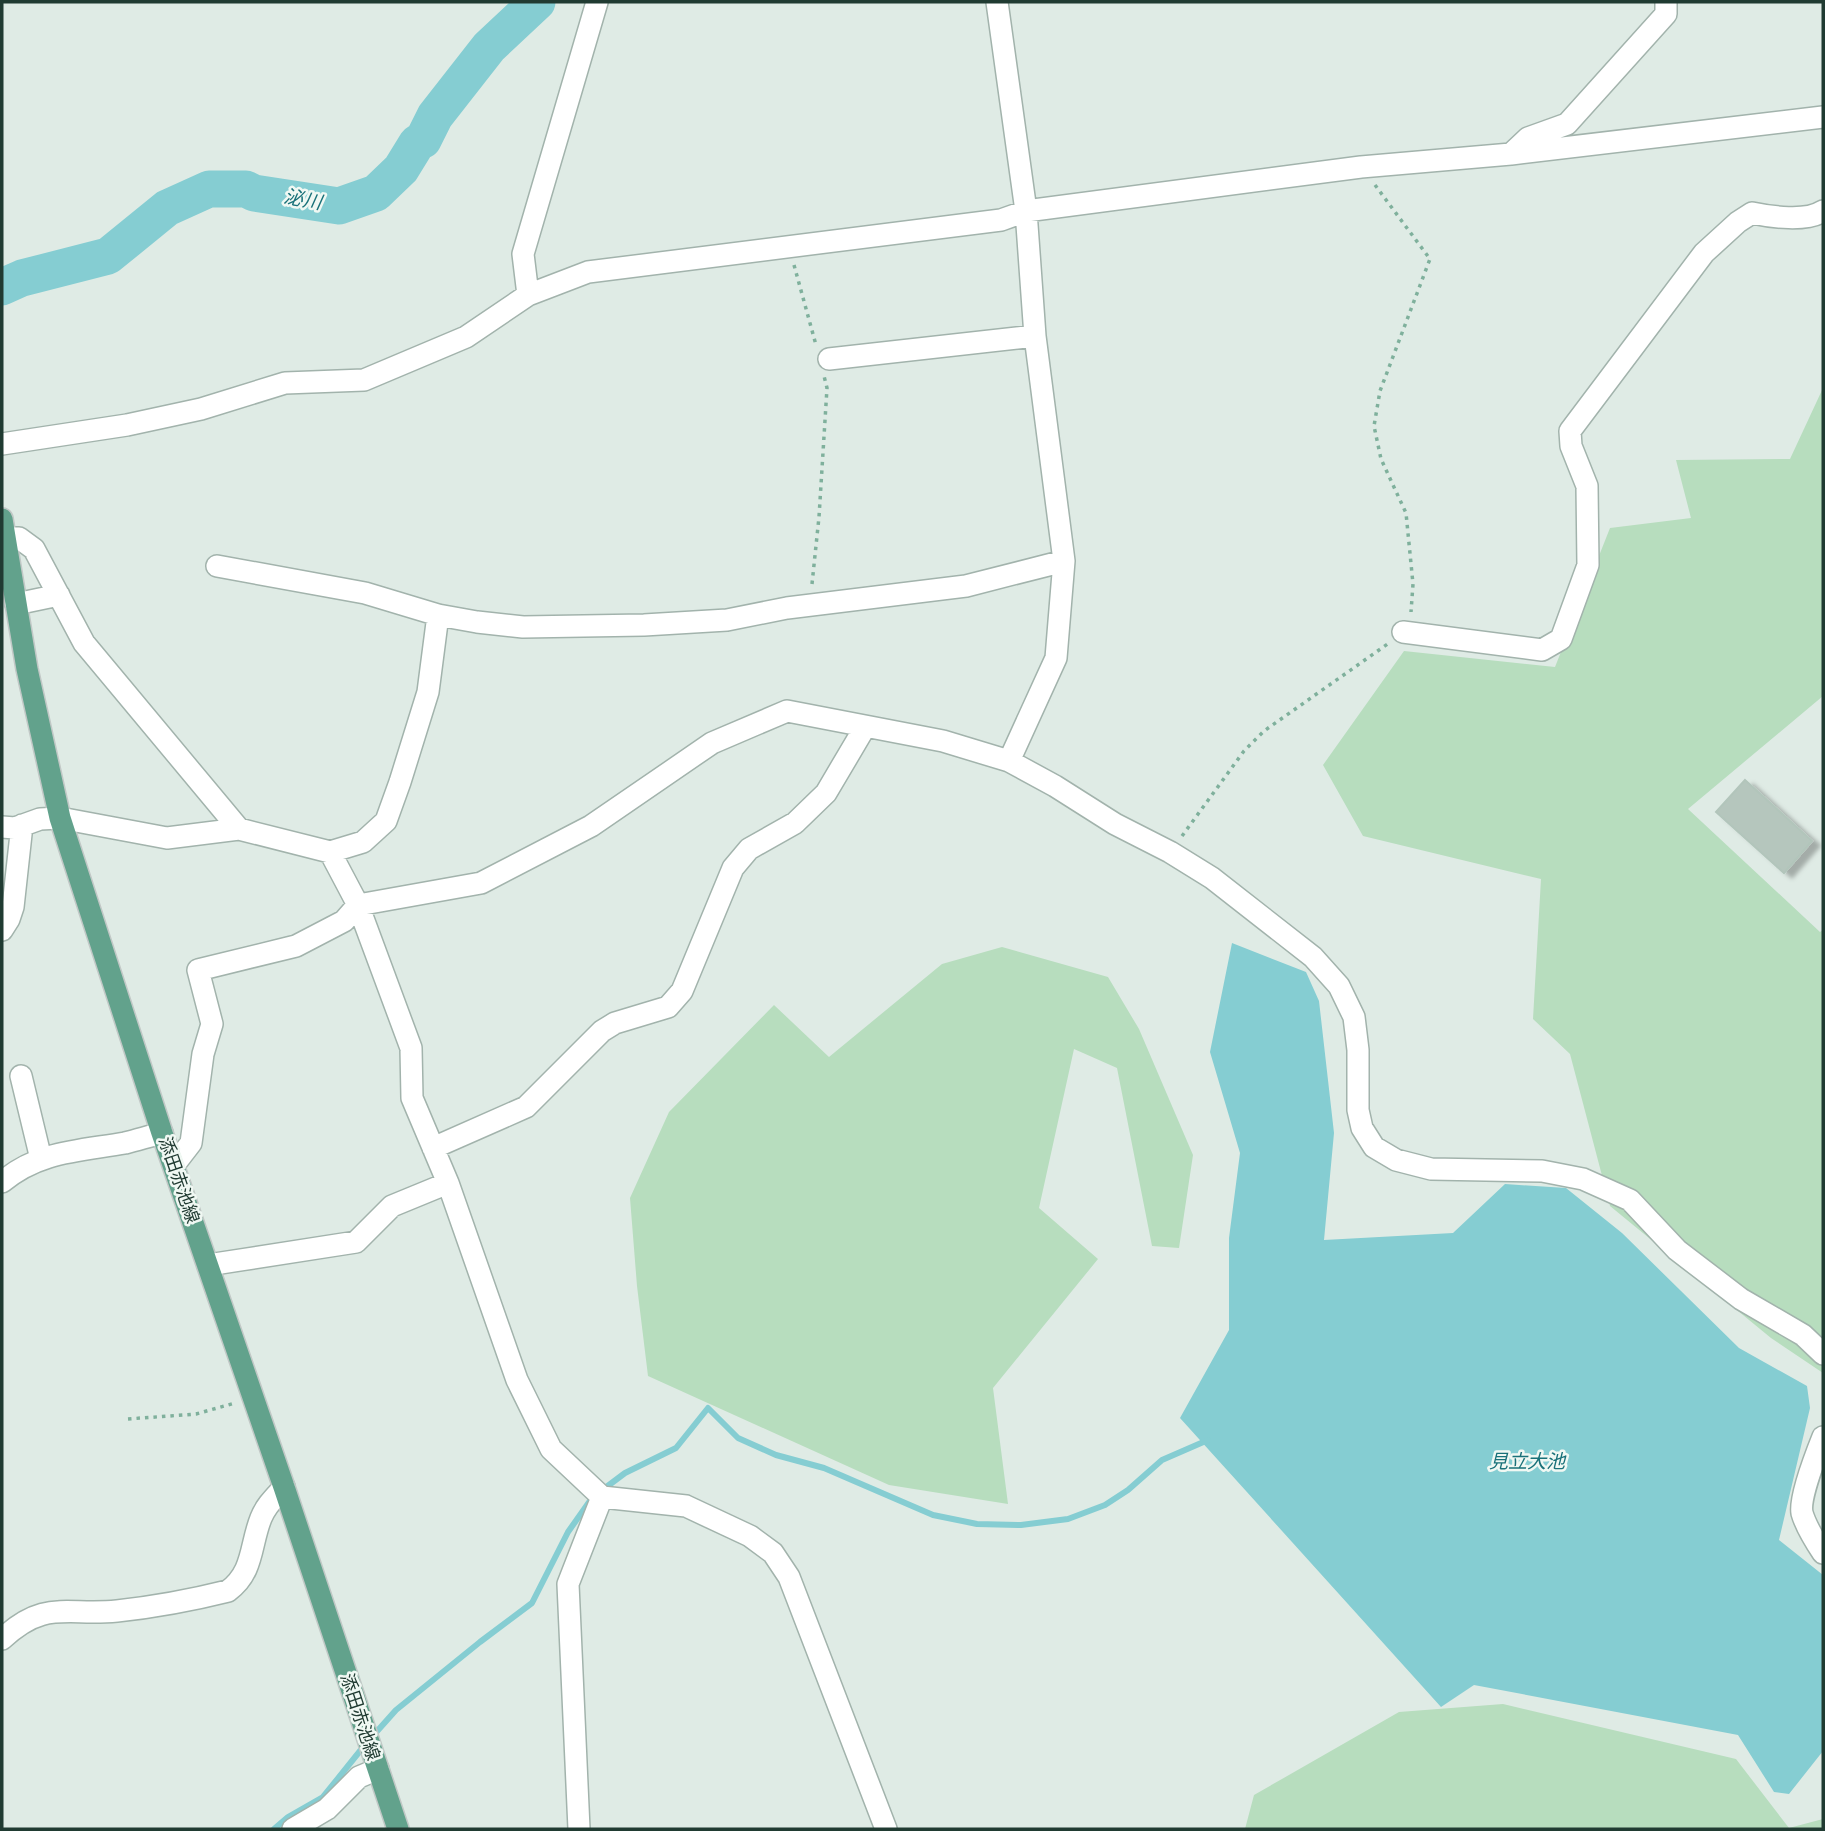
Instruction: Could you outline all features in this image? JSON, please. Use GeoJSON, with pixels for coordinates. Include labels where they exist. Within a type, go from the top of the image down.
{"type":"FeatureCollection","features":[{"type":"Feature","properties":{"kind":"main road","name":"添田赤池線"},"geometry":{"type":"LineString","coordinates":[[3,529],[27,669],[60,818],[162,1133],[398,1829]]}},
{"type":"Feature","properties":{"kind":"street"},"geometry":{"type":"LineString","coordinates":[[528,295],[523,254],[597,2]]}},
{"type":"Feature","properties":{"kind":"street"},"geometry":{"type":"LineString","coordinates":[[997,2],[1026,211],[1035,336],[1064,561],[1056,658],[1010,761]]}},
{"type":"Feature","properties":{"kind":"street"},"geometry":{"type":"LineString","coordinates":[[1511,154],[1528,138],[1567,124],[1666,14],[1666,2]]}},
{"type":"Feature","properties":{"kind":"street"},"geometry":{"type":"LineString","coordinates":[[2,444],[127,425],[201,409],[285,383],[364,380],[467,337],[528,295],[588,272],[1001,220],[1026,211],[1361,167],[1511,154],[1823,117]]}},
{"type":"Feature","properties":{"kind":"street"},"geometry":{"type":"LineString","coordinates":[[1404,632],[1542,650],[1562,639],[1588,565],[1587,486],[1571,446],[1570,431],[1704,253],[1738,222],[1752,213],[1771,217],[1816,217],[1823,211]]}},
{"type":"Feature","properties":{"kind":"street"},"geometry":{"type":"LineString","coordinates":[[823,362],[1035,336]]}},
{"type":"Feature","properties":{"kind":"street"},"geometry":{"type":"LineString","coordinates":[[3,529],[34,549],[84,643],[239,830]]}},
{"type":"Feature","properties":{"kind":"street"},"geometry":{"type":"LineString","coordinates":[[217,566],[365,593],[438,615],[523,627],[644,625],[727,620],[787,608],[966,586],[1064,561]]}},
{"type":"Feature","properties":{"kind":"street"},"geometry":{"type":"LineString","coordinates":[[16,604],[59,595]]}},
{"type":"Feature","properties":{"kind":"street"},"geometry":{"type":"LineString","coordinates":[[2,930],[13,907],[12,826],[40,819],[60,818],[167,838],[239,830],[330,852],[363,842],[386,821],[428,692],[438,615]]}},
{"type":"Feature","properties":{"kind":"street"},"geometry":{"type":"LineString","coordinates":[[174,1165],[191,1143],[203,1054],[212,1024],[198,970],[296,946],[344,921],[358,905],[481,883],[591,826],[712,743],[787,711],[943,741],[1010,761],[1212,878],[1314,957],[1339,986],[1354,1017],[1360,1119],[1362,1128],[1374,1146],[1396,1160],[1431,1169],[1542,1171],[1583,1179],[1630,1200],[1677,1250],[1741,1299],[1803,1335],[1823,1354]]}},
{"type":"Feature","properties":{"kind":"street"},"geometry":{"type":"LineString","coordinates":[[433,1148],[526,1107],[602,1031],[615,1023],[667,1007],[682,991],[733,868],[749,849],[795,823],[826,793],[865,727]]}},
{"type":"Feature","properties":{"kind":"street"},"geometry":{"type":"LineString","coordinates":[[330,852],[358,905],[411,1048],[412,1098],[448,1183],[517,1380],[551,1449],[602,1497],[686,1506],[750,1536],[773,1553],[789,1577],[886,1829]]}},
{"type":"Feature","properties":{"kind":"street"},"geometry":{"type":"LineString","coordinates":[[21,1076],[41,1158]]}},
{"type":"Feature","properties":{"kind":"street"},"geometry":{"type":"LineString","coordinates":[[2,1182],[16,1170],[48,1155],[127,1142],[162,1133]]}},
{"type":"Feature","properties":{"kind":"street"},"geometry":{"type":"LineString","coordinates":[[208,1265],[356,1242],[392,1206],[448,1183]]}},
{"type":"Feature","properties":{"kind":"street"},"geometry":{"type":"LineString","coordinates":[[1823,1437],[1813,1461],[1801,1510],[1823,1553]]}},
{"type":"Feature","properties":{"kind":"street"},"geometry":{"type":"LineString","coordinates":[[2,1639],[18,1624],[39,1614],[58,1611],[116,1611],[228,1591],[241,1582],[261,1519],[267,1506],[284,1487]]}},
{"type":"Feature","properties":{"kind":"street"},"geometry":{"type":"LineString","coordinates":[[579,1829],[568,1584],[602,1497]]}},
{"type":"Feature","properties":{"kind":"street"},"geometry":{"type":"LineString","coordinates":[[293,1829],[327,1809],[359,1777],[378,1769]]}},
{"type":"Feature","properties":{"kind":"path"},"geometry":{"type":"LineString","coordinates":[[1170,852],[1244,751],[1264,731],[1404,632],[1411,611],[1413,584],[1406,513],[1381,458],[1374,426],[1380,391],[1430,259],[1361,167]]}},
{"type":"Feature","properties":{"kind":"path"},"geometry":{"type":"LineString","coordinates":[[787,608],[813,584],[820,517],[827,388],[823,362],[788,246]]}},
{"type":"Feature","properties":{"kind":"path"},"geometry":{"type":"LineString","coordinates":[[128,1419],[196,1414],[254,1398]]}},
{"type":"Feature","properties":{"kind":"green space"},"geometry":{"type":"Polygon","coordinates":[[[1823,388],[1823,696],[1688,809],[1820,932],[1823,930],[1823,1373],[1771,1338],[1610,1206],[1570,1054],[1533,1019],[1541,879],[1363,836],[1323,765],[1404,651],[1555,667],[1610,528],[1691,518],[1676,460],[1790,459],[1823,388]]]}},
{"type":"Feature","properties":{"kind":"green space"},"geometry":{"type":"Polygon","coordinates":[[[1002,947],[1108,977],[1139,1029],[1193,1155],[1179,1248],[1152,1246],[1117,1068],[1074,1049],[1039,1208],[1098,1259],[993,1388],[1008,1504],[889,1485],[648,1376],[630,1198],[669,1112],[774,1005],[829,1057],[942,964],[1002,947]]]}},
{"type":"Feature","properties":{"kind":"green space"},"geometry":{"type":"Polygon","coordinates":[[[1503,1704],[1736,1759],[1789,1828],[1823,1819],[1823,1829],[1245,1829],[1254,1795],[1399,1712],[1503,1704]]]}},
{"type":"Feature","properties":{"kind":"water","name":"見立大池"},"geometry":{"type":"Polygon","coordinates":[[[1232,943],[1306,972],[1319,1001],[1334,1133],[1324,1240],[1453,1233],[1505,1184],[1566,1188],[1622,1233],[1739,1348],[1807,1386],[1810,1408],[1779,1540],[1823,1575],[1823,1751],[1789,1794],[1774,1792],[1738,1735],[1474,1685],[1441,1707],[1180,1418],[1229,1330],[1229,1238],[1240,1153],[1210,1052],[1232,943]]]}},
{"type":"Feature","properties":{"kind":"building"},"geometry":{"type":"Polygon","coordinates":[[[1745,780],[1812,841],[1784,873],[1716,812],[1745,780]]]}},
{"type":"Feature","properties":{"kind":"waterway","name":"泌川"},"geometry":{"type":"LineString","coordinates":[[2,287],[22,278],[108,256],[167,208],[209,189],[246,189],[254,193],[339,206],[376,193],[401,169],[417,143],[423,140],[435,116],[489,47],[537,2]]}},
{"type":"Feature","properties":{"kind":"waterway"},"geometry":{"type":"LineString","coordinates":[[601,1491],[625,1473],[676,1448],[708,1408],[738,1438],[776,1455],[824,1468],[933,1515],[977,1524],[1021,1525],[1068,1519],[1105,1505],[1128,1490],[1162,1460],[1208,1440]]}},
{"type":"Feature","properties":{"kind":"waterway"},"geometry":{"type":"LineString","coordinates":[[371,1738],[396,1710],[532,1603],[568,1532],[592,1498]]}},
{"type":"Feature","properties":{"kind":"waterway"},"geometry":{"type":"LineString","coordinates":[[274,1829],[288,1817],[323,1797],[364,1746]]}}]}
